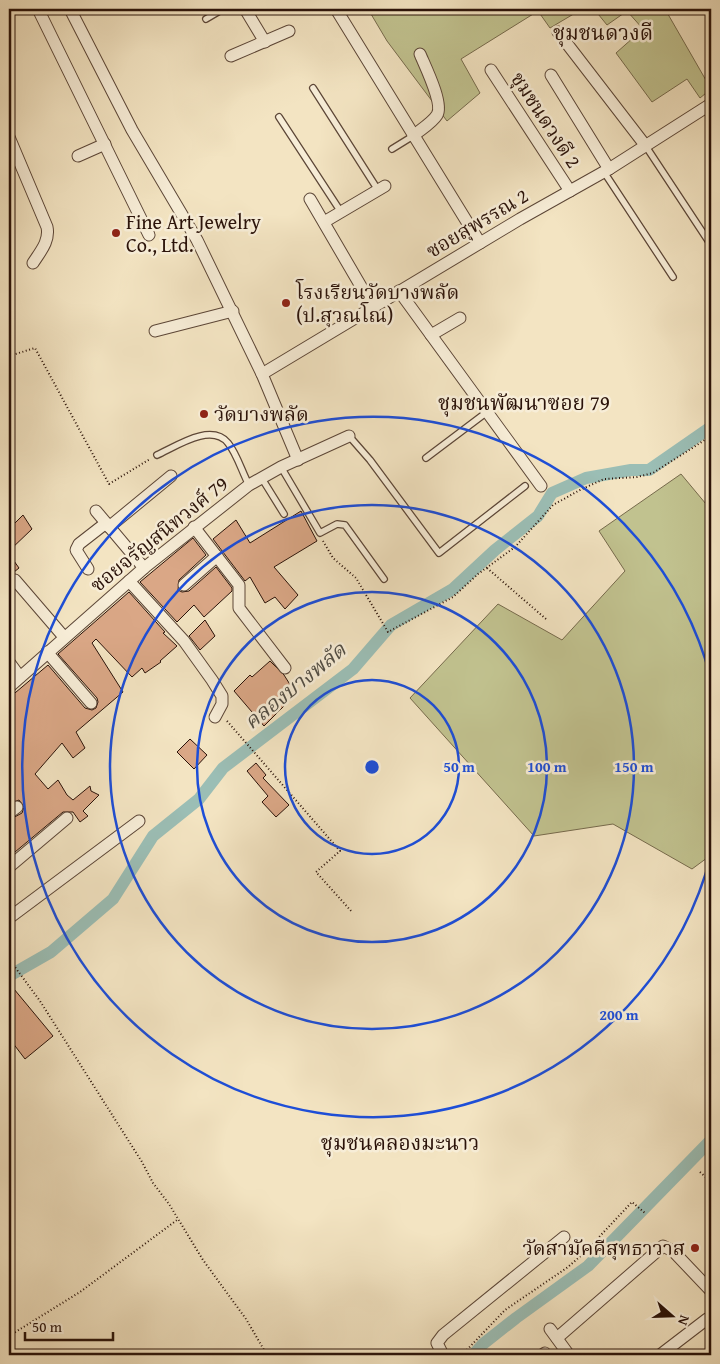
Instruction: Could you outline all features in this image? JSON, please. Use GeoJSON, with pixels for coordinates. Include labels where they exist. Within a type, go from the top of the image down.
{"type":"FeatureCollection","features":[{"type":"Feature","properties":{"kind":"street"},"geometry":{"type":"LineString","coordinates":[[38,9],[149,235]]}},
{"type":"Feature","properties":{"kind":"street"},"geometry":{"type":"LineString","coordinates":[[70,9],[132,130],[197,240],[262,374],[298,460]]}},
{"type":"Feature","properties":{"kind":"street"},"geometry":{"type":"LineString","coordinates":[[245,9],[265,42]]}},
{"type":"Feature","properties":{"kind":"street"},"geometry":{"type":"LineString","coordinates":[[336,9],[480,243]]}},
{"type":"Feature","properties":{"kind":"street"},"geometry":{"type":"LineString","coordinates":[[231,56],[289,31]]}},
{"type":"Feature","properties":{"kind":"street"},"geometry":{"type":"LineString","coordinates":[[558,32],[645,145]]}},
{"type":"Feature","properties":{"kind":"street"},"geometry":{"type":"LineString","coordinates":[[413,136],[437,116],[439,110],[420,54]]}},
{"type":"Feature","properties":{"kind":"street","name":"ชุมชนดวงดี 2"},"geometry":{"type":"LineString","coordinates":[[491,70],[570,191]]}},
{"type":"Feature","properties":{"kind":"street"},"geometry":{"type":"LineString","coordinates":[[551,75],[607,171]]}},
{"type":"Feature","properties":{"kind":"street","name":"ซอยสุพรรณ 2"},"geometry":{"type":"LineString","coordinates":[[262,374],[480,243],[607,171],[711,104]]}},
{"type":"Feature","properties":{"kind":"street"},"geometry":{"type":"LineString","coordinates":[[9,137],[49,235],[33,263]]}},
{"type":"Feature","properties":{"kind":"street"},"geometry":{"type":"LineString","coordinates":[[78,156],[105,144]]}},
{"type":"Feature","properties":{"kind":"street"},"geometry":{"type":"LineString","coordinates":[[324,222],[381,188]]}},
{"type":"Feature","properties":{"kind":"street"},"geometry":{"type":"LineString","coordinates":[[310,199],[373,307]]}},
{"type":"Feature","properties":{"kind":"street"},"geometry":{"type":"LineString","coordinates":[[399,291],[541,486]]}},
{"type":"Feature","properties":{"kind":"street"},"geometry":{"type":"LineString","coordinates":[[155,332],[233,312]]}},
{"type":"Feature","properties":{"kind":"street"},"geometry":{"type":"LineString","coordinates":[[430,334],[460,318]]}},
{"type":"Feature","properties":{"kind":"street","name":"ซอยจรัญสนิทวงศ์ 79"},"geometry":{"type":"LineString","coordinates":[[9,687],[144,568],[248,485],[281,467],[349,436]]}},
{"type":"Feature","properties":{"kind":"street"},"geometry":{"type":"LineString","coordinates":[[88,569],[76,550],[79,544],[108,525],[171,476]]}},
{"type":"Feature","properties":{"kind":"street"},"geometry":{"type":"LineString","coordinates":[[96,511],[144,568]]}},
{"type":"Feature","properties":{"kind":"street"},"geometry":{"type":"LineString","coordinates":[[194,527],[239,585],[240,608],[285,668]]}},
{"type":"Feature","properties":{"kind":"street"},"geometry":{"type":"LineString","coordinates":[[184,585],[217,556]]}},
{"type":"Feature","properties":{"kind":"street"},"geometry":{"type":"LineString","coordinates":[[15,580],[64,637]]}},
{"type":"Feature","properties":{"kind":"street"},"geometry":{"type":"LineString","coordinates":[[129,581],[184,641],[212,680],[222,696],[222,704],[217,714]]}},
{"type":"Feature","properties":{"kind":"street"},"geometry":{"type":"LineString","coordinates":[[47,652],[91,704]]}},
{"type":"Feature","properties":{"kind":"street"},"geometry":{"type":"LineString","coordinates":[[9,662],[20,677]]}},
{"type":"Feature","properties":{"kind":"street"},"geometry":{"type":"LineString","coordinates":[[9,867],[67,818]]}},
{"type":"Feature","properties":{"kind":"street"},"geometry":{"type":"LineString","coordinates":[[9,918],[139,821]]}},
{"type":"Feature","properties":{"kind":"street"},"geometry":{"type":"LineString","coordinates":[[443,1355],[437,1343],[443,1334],[564,1237]]}},
{"type":"Feature","properties":{"kind":"street"},"geometry":{"type":"LineString","coordinates":[[569,1355],[554,1333],[663,1246],[673,1251],[711,1291]]}},
{"type":"Feature","properties":{"kind":"street"},"geometry":{"type":"LineString","coordinates":[[660,1355],[707,1319]]}},
{"type":"Feature","properties":{"kind":"lane"},"geometry":{"type":"LineString","coordinates":[[206,19],[223,9]]}},
{"type":"Feature","properties":{"kind":"lane"},"geometry":{"type":"LineString","coordinates":[[313,88],[381,188]]}},
{"type":"Feature","properties":{"kind":"lane"},"geometry":{"type":"LineString","coordinates":[[279,118],[341,212]]}},
{"type":"Feature","properties":{"kind":"lane"},"geometry":{"type":"LineString","coordinates":[[392,149],[413,136]]}},
{"type":"Feature","properties":{"kind":"lane"},"geometry":{"type":"LineString","coordinates":[[645,145],[711,245]]}},
{"type":"Feature","properties":{"kind":"lane"},"geometry":{"type":"LineString","coordinates":[[607,171],[673,276]]}},
{"type":"Feature","properties":{"kind":"lane"},"geometry":{"type":"LineString","coordinates":[[426,458],[487,412]]}},
{"type":"Feature","properties":{"kind":"lane"},"geometry":{"type":"LineString","coordinates":[[157,455],[198,436],[211,434],[228,443],[248,485]]}},
{"type":"Feature","properties":{"kind":"lane"},"geometry":{"type":"LineString","coordinates":[[349,436],[370,460],[439,553],[525,486]]}},
{"type":"Feature","properties":{"kind":"lane"},"geometry":{"type":"LineString","coordinates":[[281,467],[320,533],[337,524],[345,525],[384,578]]}},
{"type":"Feature","properties":{"kind":"lane"},"geometry":{"type":"LineString","coordinates":[[261,477],[284,514]]}},
{"type":"Feature","properties":{"kind":"path"},"geometry":{"type":"LineString","coordinates":[[9,356],[35,348],[109,484],[157,455]]}},
{"type":"Feature","properties":{"kind":"path"},"geometry":{"type":"LineString","coordinates":[[320,533],[333,558],[356,578],[388,632],[453,598],[487,568],[515,547],[553,505],[604,479],[637,477],[653,473],[711,436]]}},
{"type":"Feature","properties":{"kind":"path"},"geometry":{"type":"LineString","coordinates":[[487,568],[546,619]]}},
{"type":"Feature","properties":{"kind":"path"},"geometry":{"type":"LineString","coordinates":[[217,714],[244,739],[340,851],[316,872],[352,912]]}},
{"type":"Feature","properties":{"kind":"path"},"geometry":{"type":"LineString","coordinates":[[9,958],[33,991],[203,1260],[246,1319],[267,1355]]}},
{"type":"Feature","properties":{"kind":"path"},"geometry":{"type":"LineString","coordinates":[[700,1172],[711,1182]]}},
{"type":"Feature","properties":{"kind":"path"},"geometry":{"type":"LineString","coordinates":[[462,1355],[505,1310],[568,1267],[584,1253],[632,1202],[645,1213]]}},
{"type":"Feature","properties":{"kind":"path"},"geometry":{"type":"LineString","coordinates":[[9,1336],[80,1292],[178,1220]]}},
{"type":"Feature","properties":{"kind":"green space"},"geometry":{"type":"Polygon","coordinates":[[[368,9],[582,9],[550,28],[538,11],[461,59],[480,93],[447,121],[387,41],[368,9]]]}},
{"type":"Feature","properties":{"kind":"green space"},"geometry":{"type":"Polygon","coordinates":[[[594,9],[665,9],[711,89],[700,98],[687,79],[652,102],[616,53],[643,29],[627,11],[607,25],[594,9]]]}},
{"type":"Feature","properties":{"kind":"green space"},"geometry":{"type":"Polygon","coordinates":[[[681,474],[711,510],[711,855],[692,869],[613,824],[534,836],[410,698],[498,604],[562,640],[625,571],[599,531],[681,474]]]}},
{"type":"Feature","properties":{"kind":"building"},"geometry":{"type":"Polygon","coordinates":[[[301,511],[317,541],[274,567],[298,595],[285,609],[275,597],[265,603],[250,577],[245,581],[213,539],[236,520],[250,543],[301,511]]]}},
{"type":"Feature","properties":{"kind":"building"},"geometry":{"type":"Polygon","coordinates":[[[23,515],[32,529],[9,551],[9,529],[23,515]]]}},
{"type":"Feature","properties":{"kind":"building"},"geometry":{"type":"Polygon","coordinates":[[[193,538],[206,555],[179,580],[178,590],[182,592],[189,591],[216,567],[232,588],[232,591],[204,617],[194,605],[177,622],[140,582],[193,538]]]}},
{"type":"Feature","properties":{"kind":"building"},"geometry":{"type":"Polygon","coordinates":[[[9,554],[19,568],[9,576],[9,554]]]}},
{"type":"Feature","properties":{"kind":"building"},"geometry":{"type":"Polygon","coordinates":[[[129,592],[165,632],[163,633],[177,646],[161,662],[145,673],[142,668],[132,677],[96,639],[92,643],[123,692],[76,732],[85,748],[73,758],[62,743],[35,774],[48,789],[58,780],[67,795],[73,800],[90,786],[91,791],[99,795],[83,811],[88,816],[80,822],[73,812],[63,812],[9,857],[9,820],[22,813],[24,807],[19,800],[9,804],[9,698],[48,665],[85,708],[92,710],[96,708],[97,698],[58,654],[129,592]]]}},
{"type":"Feature","properties":{"kind":"building"},"geometry":{"type":"Polygon","coordinates":[[[205,620],[215,636],[200,650],[189,636],[205,620]]]}},
{"type":"Feature","properties":{"kind":"building"},"geometry":{"type":"Polygon","coordinates":[[[270,661],[284,675],[296,694],[264,726],[234,691],[250,675],[252,677],[270,661]]]}},
{"type":"Feature","properties":{"kind":"building"},"geometry":{"type":"Polygon","coordinates":[[[190,739],[207,755],[194,769],[177,752],[190,739]]]}},
{"type":"Feature","properties":{"kind":"building"},"geometry":{"type":"Polygon","coordinates":[[[256,763],[266,775],[263,778],[289,805],[276,817],[262,802],[268,796],[247,771],[256,763]]]}},
{"type":"Feature","properties":{"kind":"building"},"geometry":{"type":"Polygon","coordinates":[[[9,983],[53,1036],[25,1059],[9,1038],[9,983]]]}},
{"type":"Feature","properties":{"kind":"waterway","name":"คลองบางพลัด"},"geometry":{"type":"LineString","coordinates":[[9,976],[51,952],[113,899],[153,836],[199,799],[223,768],[353,669],[391,625],[453,589],[495,550],[538,516],[552,493],[586,478],[631,470],[649,470],[711,427]]}},
{"type":"Feature","properties":{"kind":"waterway"},"geometry":{"type":"LineString","coordinates":[[473,1355],[483,1344],[516,1318],[588,1266],[711,1140]]}},
{"type":"Feature","properties":{"kind":"place","name":"Fine Art Jewelry Co., Ltd."},"geometry":{"type":"Point","coordinates":[116,233]}},
{"type":"Feature","properties":{"kind":"place","name":"โรงเรียนวัดบางพลัด (ป.สุวณโณ)"},"geometry":{"type":"Point","coordinates":[286,303]}},
{"type":"Feature","properties":{"kind":"place","name":"วัดบางพลัด"},"geometry":{"type":"Point","coordinates":[204,414]}},
{"type":"Feature","properties":{"kind":"place","name":"วัดสามัคคีสุทธาวาส"},"geometry":{"type":"Point","coordinates":[695,1248]}},
{"type":"Feature","properties":{"kind":"district","name":"ชุมชนดวงดี"},"geometry":{"type":"Point","coordinates":[603,33]}},
{"type":"Feature","properties":{"kind":"district","name":"ชุมชนพัฒนาซอย 79"},"geometry":{"type":"Point","coordinates":[524,403]}},
{"type":"Feature","properties":{"kind":"district","name":"ชุมชนคลองมะนาว"},"geometry":{"type":"Point","coordinates":[400,1143]}}]}
